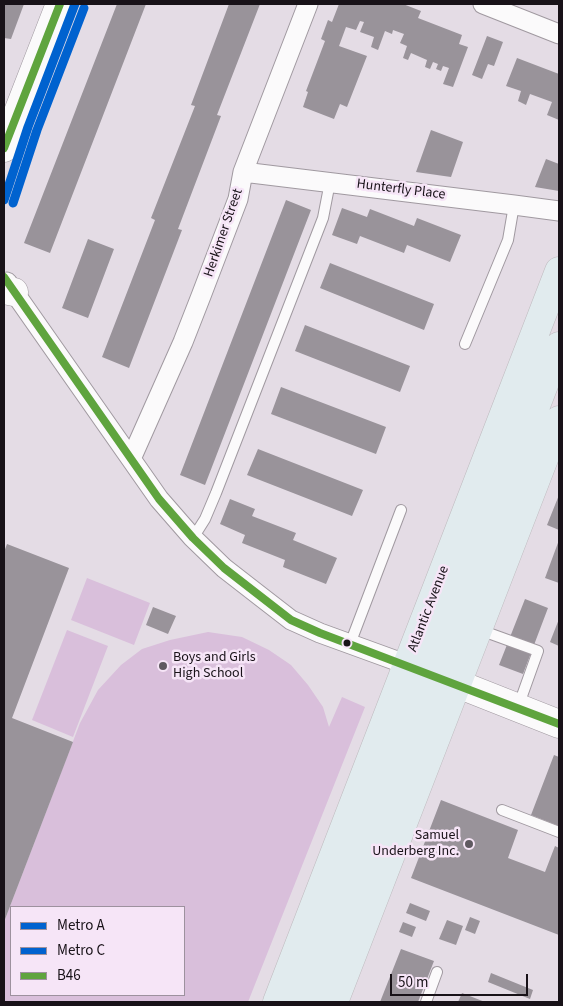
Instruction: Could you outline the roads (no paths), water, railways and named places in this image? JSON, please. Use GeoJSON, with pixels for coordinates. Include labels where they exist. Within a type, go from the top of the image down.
{"type":"FeatureCollection","features":[{"type":"Feature","properties":{"kind":"main road"},"geometry":{"type":"LineString","coordinates":[[4,148],[60,4]]}},
{"type":"Feature","properties":{"kind":"main road","name":"Atlantic Avenue"},"geometry":{"type":"LineString","coordinates":[[335,1002],[432,675],[559,271]]}},
{"type":"Feature","properties":{"kind":"main road"},"geometry":{"type":"LineString","coordinates":[[306,1002],[559,346]]}},
{"type":"Feature","properties":{"kind":"main road","name":"Atlantic Avenue"},"geometry":{"type":"LineString","coordinates":[[277,1002],[346,823],[432,675],[482,618],[559,420]]}},
{"type":"Feature","properties":{"kind":"main road"},"geometry":{"type":"LineString","coordinates":[[482,618],[483,542]]}},
{"type":"Feature","properties":{"kind":"main road"},"geometry":{"type":"LineString","coordinates":[[432,675],[559,724]]}},
{"type":"Feature","properties":{"kind":"main road"},"geometry":{"type":"LineString","coordinates":[[346,823],[346,898]]}},
{"type":"Feature","properties":{"kind":"street","name":"Herkimer Street"},"geometry":{"type":"LineString","coordinates":[[130,458],[183,342],[238,199],[242,172],[308,4]]}},
{"type":"Feature","properties":{"kind":"street"},"geometry":{"type":"LineString","coordinates":[[483,4],[559,34]]}},
{"type":"Feature","properties":{"kind":"street","name":"Hunterfly Place"},"geometry":{"type":"LineString","coordinates":[[242,172],[559,211]]}},
{"type":"Feature","properties":{"kind":"street"},"geometry":{"type":"LineString","coordinates":[[7,286],[159,499],[193,538],[224,568],[291,620],[320,633],[432,675]]}},
{"type":"Feature","properties":{"kind":"lane"},"geometry":{"type":"LineString","coordinates":[[193,538],[205,519],[216,493],[324,218],[330,182]]}},
{"type":"Feature","properties":{"kind":"lane"},"geometry":{"type":"LineString","coordinates":[[464,344],[508,240],[514,205]]}},
{"type":"Feature","properties":{"kind":"lane"},"geometry":{"type":"LineString","coordinates":[[350,644],[402,510]]}},
{"type":"Feature","properties":{"kind":"lane"},"geometry":{"type":"LineString","coordinates":[[482,618],[538,651],[518,708]]}},
{"type":"Feature","properties":{"kind":"lane"},"geometry":{"type":"LineString","coordinates":[[502,810],[559,832]]}},
{"type":"Feature","properties":{"kind":"lane"},"geometry":{"type":"LineString","coordinates":[[426,1002],[437,972]]}},
{"type":"Feature","properties":{"kind":"metro line","name":"A"},"geometry":{"type":"LineString","coordinates":[[4,200],[28,127],[75,4]]}},
{"type":"Feature","properties":{"kind":"metro line","name":"C"},"geometry":{"type":"LineString","coordinates":[[13,203],[37,130],[84,8]]}},
{"type":"Feature","properties":{"kind":"place","name":"Boys and Girls High School"},"geometry":{"type":"Point","coordinates":[163,666]}},
{"type":"Feature","properties":{"kind":"place","name":"Samuel Underberg Inc."},"geometry":{"type":"Point","coordinates":[469,844]}}]}
